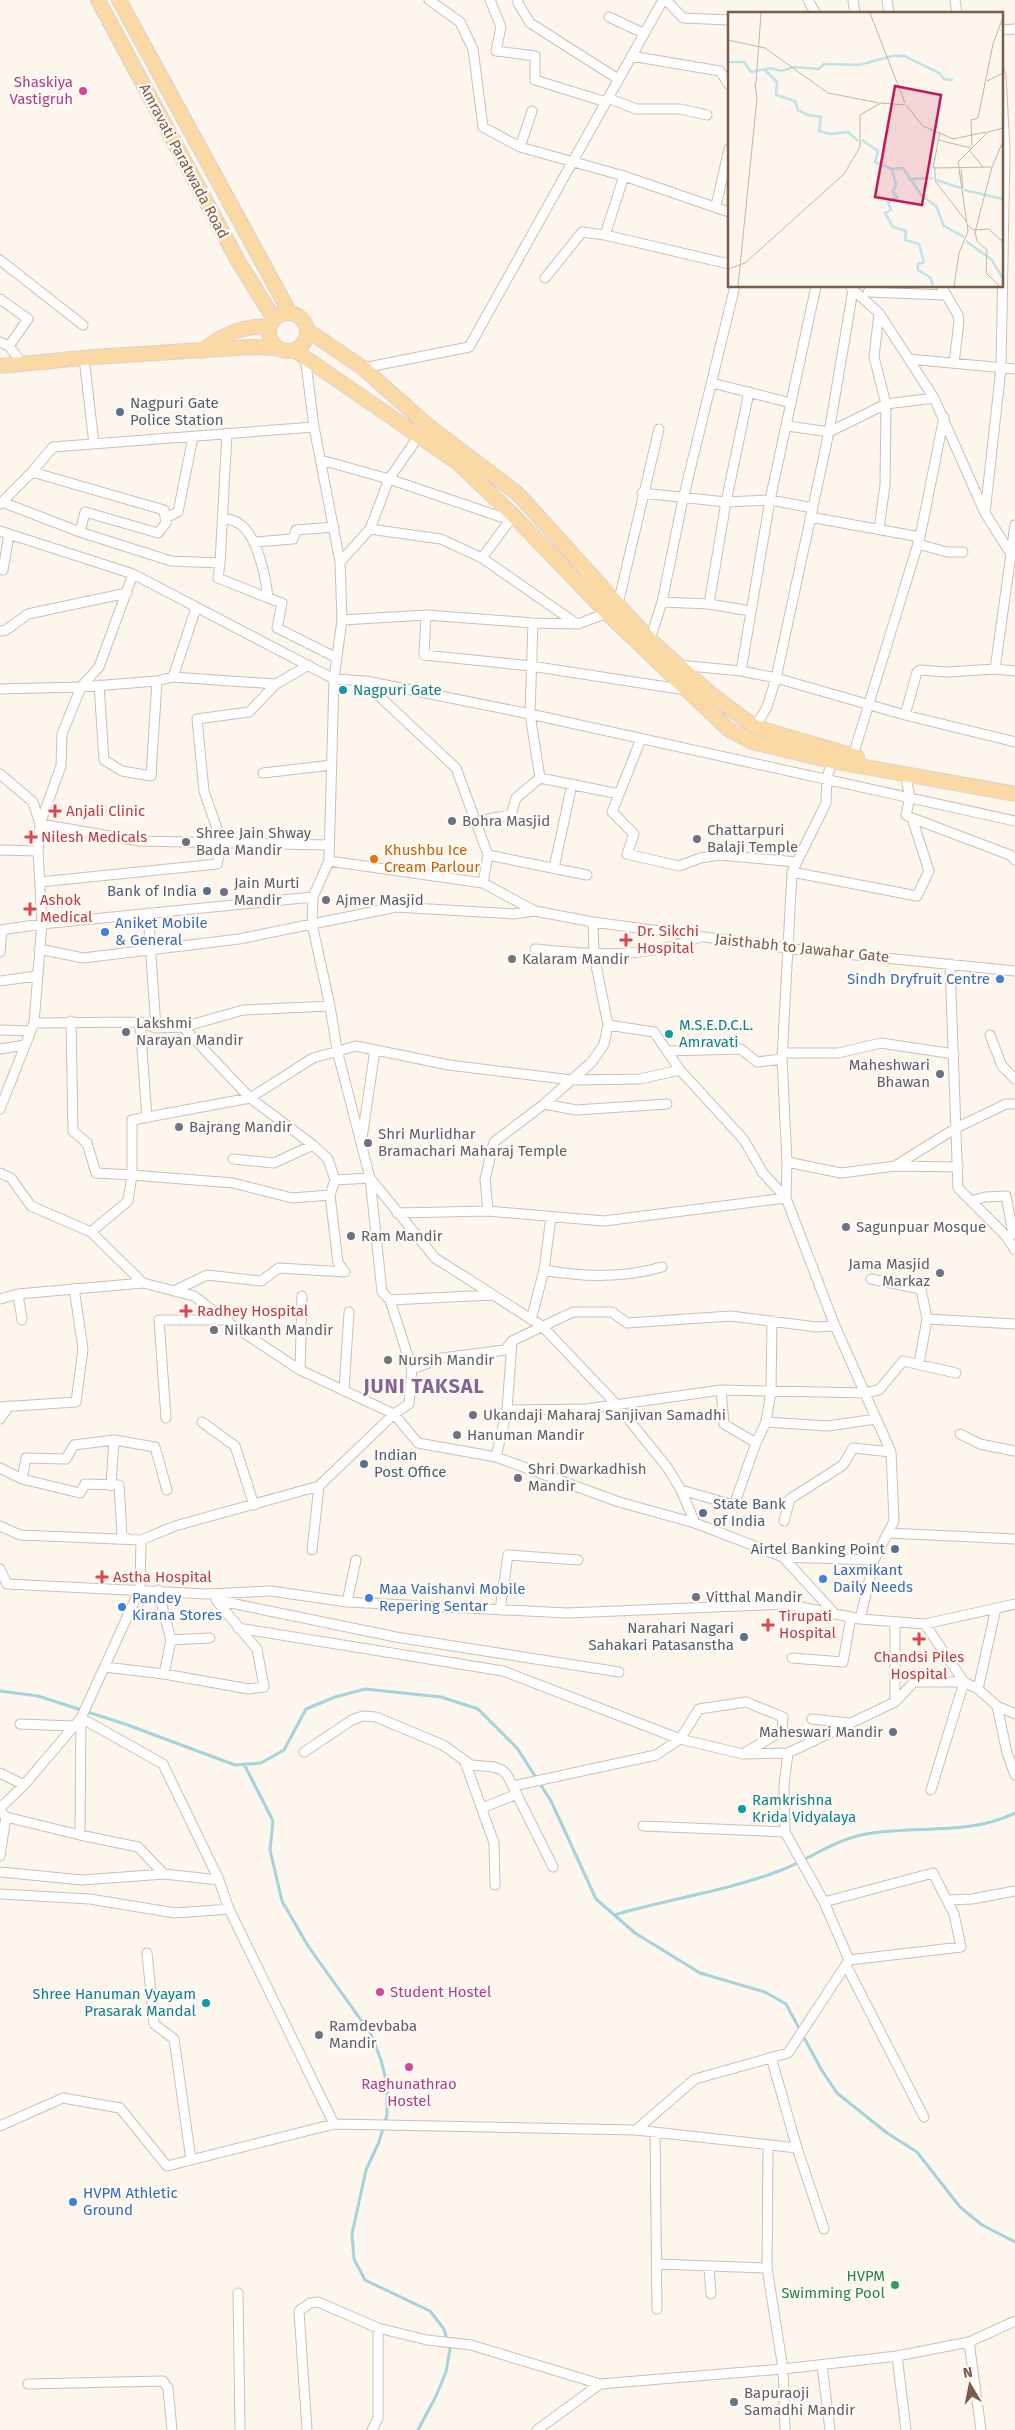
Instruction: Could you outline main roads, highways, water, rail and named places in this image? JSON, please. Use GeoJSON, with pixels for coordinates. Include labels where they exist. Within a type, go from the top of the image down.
{"type":"FeatureCollection","features":[{"type":"Feature","properties":{"kind":"main road","name":"Amravati Paratwada Road"},"geometry":{"type":"LineString","coordinates":[[98,0],[272,322]]}},
{"type":"Feature","properties":{"kind":"main road","name":"Amravati Paratwada Road"},"geometry":{"type":"LineString","coordinates":[[119,0],[290,313]]}},
{"type":"Feature","properties":{"kind":"main road"},"geometry":{"type":"LineString","coordinates":[[202,351],[222,336],[250,326],[272,322],[282,314],[290,313],[298,316],[304,322],[307,330],[300,353]]}},
{"type":"Feature","properties":{"kind":"main road"},"geometry":{"type":"LineString","coordinates":[[272,322],[269,334],[272,342],[278,348]]}},
{"type":"Feature","properties":{"kind":"main road"},"geometry":{"type":"LineString","coordinates":[[307,330],[363,368],[607,613],[728,729],[766,746],[833,756],[906,774],[1015,794]]}},
{"type":"Feature","properties":{"kind":"main road"},"geometry":{"type":"LineString","coordinates":[[0,366],[84,358],[251,347],[278,348],[300,353],[423,430],[518,494],[650,640],[712,695],[755,726],[833,756]]}},
{"type":"Feature","properties":{"kind":"main road"},"geometry":{"type":"LineString","coordinates":[[852,760],[1015,786]]}},
{"type":"Feature","properties":{"kind":"waterway"},"geometry":{"type":"LineString","coordinates":[[0,1691],[38,1696],[125,1724],[235,1765],[261,1763],[284,1750],[306,1709],[335,1697],[365,1689],[441,1697],[478,1709],[517,1748],[551,1801],[596,1899],[635,1933],[700,1973],[765,1992],[786,2004],[821,2069],[837,2093],[887,2133],[917,2152],[960,2207],[982,2225],[1015,2242]]}},
{"type":"Feature","properties":{"kind":"waterway"},"geometry":{"type":"LineString","coordinates":[[244,1764],[273,1821],[270,1850],[282,1901],[308,1946],[371,2034],[381,2060],[387,2084],[387,2115],[379,2142],[366,2170],[352,2234],[354,2259],[365,2280],[430,2311],[444,2329],[450,2349],[446,2372],[418,2430]]}},
{"type":"Feature","properties":{"kind":"waterway"},"geometry":{"type":"LineString","coordinates":[[614,1915],[759,1878],[854,1837],[885,1831],[942,1829],[979,1825],[1015,1813]]}},
{"type":"Feature","properties":{"kind":"place","name":"Shaskiya Vastigruh"},"geometry":{"type":"Point","coordinates":[83,91]}},
{"type":"Feature","properties":{"kind":"place","name":"Nagpuri Gate Police Station"},"geometry":{"type":"Point","coordinates":[120,412]}},
{"type":"Feature","properties":{"kind":"place","name":"Nagpuri Gate"},"geometry":{"type":"Point","coordinates":[343,690]}},
{"type":"Feature","properties":{"kind":"place","name":"Anjali Clinic"},"geometry":{"type":"Point","coordinates":[55,811]}},
{"type":"Feature","properties":{"kind":"place","name":"Bohra Masjid"},"geometry":{"type":"Point","coordinates":[452,821]}},
{"type":"Feature","properties":{"kind":"place","name":"Nilesh Medicals"},"geometry":{"type":"Point","coordinates":[31,837]}},
{"type":"Feature","properties":{"kind":"place","name":"Chattarpuri Balaji Temple"},"geometry":{"type":"Point","coordinates":[697,839]}},
{"type":"Feature","properties":{"kind":"place","name":"Shree Jain Shway Bada Mandir"},"geometry":{"type":"Point","coordinates":[186,842]}},
{"type":"Feature","properties":{"kind":"place","name":"Khushbu Ice Cream Parlour"},"geometry":{"type":"Point","coordinates":[374,859]}},
{"type":"Feature","properties":{"kind":"place","name":"Bank of India"},"geometry":{"type":"Point","coordinates":[207,891]}},
{"type":"Feature","properties":{"kind":"place","name":"Jain Murti Mandir"},"geometry":{"type":"Point","coordinates":[224,892]}},
{"type":"Feature","properties":{"kind":"place","name":"Ajmer Masjid"},"geometry":{"type":"Point","coordinates":[326,900]}},
{"type":"Feature","properties":{"kind":"place","name":"Ashok Medical"},"geometry":{"type":"Point","coordinates":[30,909]}},
{"type":"Feature","properties":{"kind":"place","name":"Aniket Mobile & General"},"geometry":{"type":"Point","coordinates":[105,932]}},
{"type":"Feature","properties":{"kind":"place","name":"Dr. Sikchi Hospital"},"geometry":{"type":"Point","coordinates":[626,940]}},
{"type":"Feature","properties":{"kind":"place","name":"Kalaram Mandir"},"geometry":{"type":"Point","coordinates":[512,959]}},
{"type":"Feature","properties":{"kind":"place","name":"Sindh Dryfruit Centre"},"geometry":{"type":"Point","coordinates":[1000,979]}},
{"type":"Feature","properties":{"kind":"place","name":"Lakshmi Narayan Mandir"},"geometry":{"type":"Point","coordinates":[126,1032]}},
{"type":"Feature","properties":{"kind":"place","name":"M.S.E.D.C.L. Amravati"},"geometry":{"type":"Point","coordinates":[669,1034]}},
{"type":"Feature","properties":{"kind":"place","name":"Maheshwari Bhawan"},"geometry":{"type":"Point","coordinates":[940,1074]}},
{"type":"Feature","properties":{"kind":"place","name":"Bajrang Mandir"},"geometry":{"type":"Point","coordinates":[179,1127]}},
{"type":"Feature","properties":{"kind":"place","name":"Shri Murlidhar Bramachari Maharaj Temple"},"geometry":{"type":"Point","coordinates":[368,1143]}},
{"type":"Feature","properties":{"kind":"place","name":"Sagunpuar Mosque"},"geometry":{"type":"Point","coordinates":[846,1227]}},
{"type":"Feature","properties":{"kind":"place","name":"Ram Mandir"},"geometry":{"type":"Point","coordinates":[351,1236]}},
{"type":"Feature","properties":{"kind":"place","name":"Jama Masjid Markaz"},"geometry":{"type":"Point","coordinates":[940,1273]}},
{"type":"Feature","properties":{"kind":"place","name":"Radhey Hospital"},"geometry":{"type":"Point","coordinates":[186,1311]}},
{"type":"Feature","properties":{"kind":"place","name":"Nilkanth Mandir"},"geometry":{"type":"Point","coordinates":[214,1330]}},
{"type":"Feature","properties":{"kind":"place","name":"Nursih Mandir"},"geometry":{"type":"Point","coordinates":[388,1360]}},
{"type":"Feature","properties":{"kind":"place","name":"Ukandaji Maharaj Sanjivan Samadhi"},"geometry":{"type":"Point","coordinates":[473,1415]}},
{"type":"Feature","properties":{"kind":"place","name":"Hanuman Mandir"},"geometry":{"type":"Point","coordinates":[457,1435]}},
{"type":"Feature","properties":{"kind":"place","name":"Indian Post Office"},"geometry":{"type":"Point","coordinates":[364,1464]}},
{"type":"Feature","properties":{"kind":"place","name":"Shri Dwarkadhish Mandir"},"geometry":{"type":"Point","coordinates":[518,1478]}},
{"type":"Feature","properties":{"kind":"place","name":"State Bank of India"},"geometry":{"type":"Point","coordinates":[703,1513]}},
{"type":"Feature","properties":{"kind":"place","name":"Airtel Banking Point"},"geometry":{"type":"Point","coordinates":[895,1549]}},
{"type":"Feature","properties":{"kind":"place","name":"Astha Hospital"},"geometry":{"type":"Point","coordinates":[102,1577]}},
{"type":"Feature","properties":{"kind":"place","name":"Laxmikant Daily Needs"},"geometry":{"type":"Point","coordinates":[823,1579]}},
{"type":"Feature","properties":{"kind":"place","name":"Vitthal Mandir"},"geometry":{"type":"Point","coordinates":[696,1597]}},
{"type":"Feature","properties":{"kind":"place","name":"Maa Vaishanvi Mobile Repering Sentar"},"geometry":{"type":"Point","coordinates":[369,1598]}},
{"type":"Feature","properties":{"kind":"place","name":"Pandey Kirana Stores"},"geometry":{"type":"Point","coordinates":[122,1607]}},
{"type":"Feature","properties":{"kind":"place","name":"Tirupati Hospital"},"geometry":{"type":"Point","coordinates":[768,1625]}},
{"type":"Feature","properties":{"kind":"place","name":"Narahari Nagari Sahakari Patasanstha"},"geometry":{"type":"Point","coordinates":[744,1637]}},
{"type":"Feature","properties":{"kind":"place","name":"Chandsi Piles Hospital"},"geometry":{"type":"Point","coordinates":[919,1639]}},
{"type":"Feature","properties":{"kind":"place","name":"Maheswari Mandir"},"geometry":{"type":"Point","coordinates":[893,1732]}},
{"type":"Feature","properties":{"kind":"place","name":"Ramkrishna Krida Vidyalaya"},"geometry":{"type":"Point","coordinates":[742,1809]}},
{"type":"Feature","properties":{"kind":"place","name":"Student Hostel"},"geometry":{"type":"Point","coordinates":[380,1992]}},
{"type":"Feature","properties":{"kind":"place","name":"Shree Hanuman Vyayam Prasarak Mandal"},"geometry":{"type":"Point","coordinates":[206,2003]}},
{"type":"Feature","properties":{"kind":"place","name":"Ramdevbaba Mandir"},"geometry":{"type":"Point","coordinates":[319,2035]}},
{"type":"Feature","properties":{"kind":"place","name":"Raghunathrao Hostel"},"geometry":{"type":"Point","coordinates":[409,2067]}},
{"type":"Feature","properties":{"kind":"place","name":"HVPM Athletic Ground"},"geometry":{"type":"Point","coordinates":[73,2202]}},
{"type":"Feature","properties":{"kind":"place","name":"HVPM Swimming Pool"},"geometry":{"type":"Point","coordinates":[895,2285]}},
{"type":"Feature","properties":{"kind":"place","name":"Bapuraoji Samadhi Mandir"},"geometry":{"type":"Point","coordinates":[734,2402]}},
{"type":"Feature","properties":{"kind":"district","name":"JUNI TAKSAL"},"geometry":{"type":"Point","coordinates":[424,1386]}}]}
